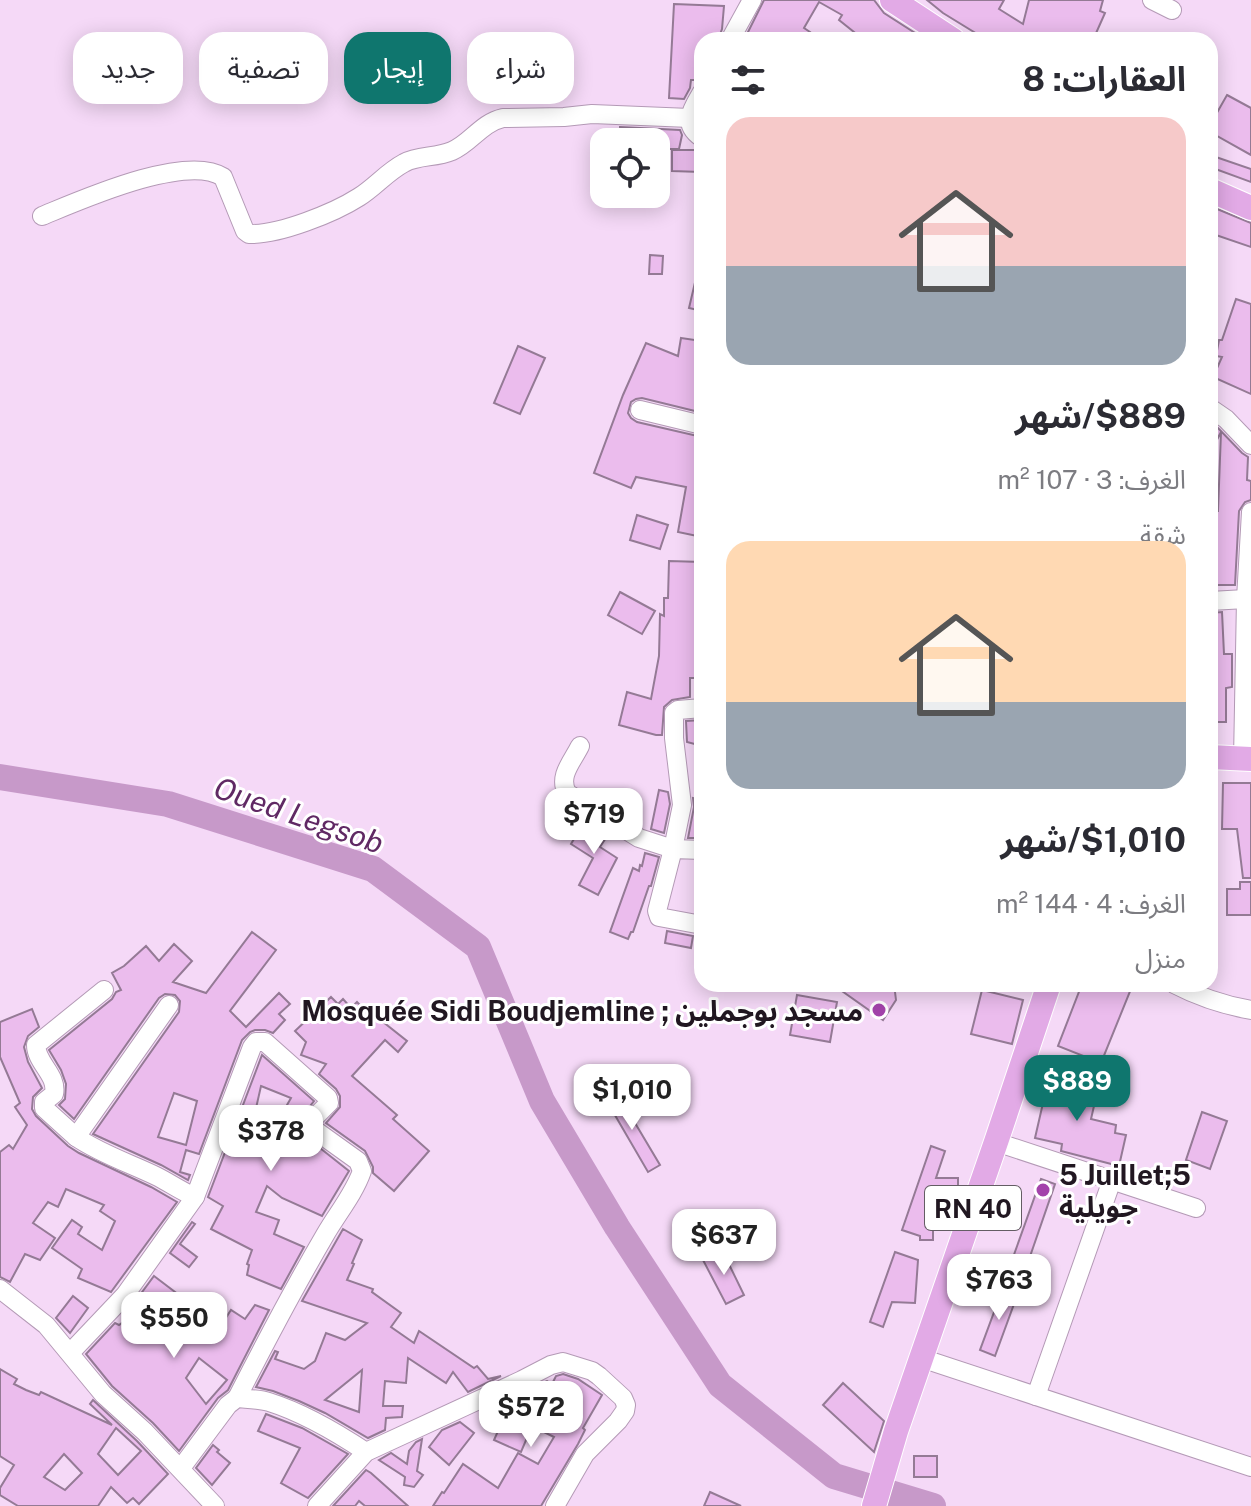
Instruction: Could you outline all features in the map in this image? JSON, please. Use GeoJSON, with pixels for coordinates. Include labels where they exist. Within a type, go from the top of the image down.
{"type":"FeatureCollection","features":[{"type":"Feature","properties":{"kind":"main road"},"geometry":{"type":"LineString","coordinates":[[892,0],[941,32]]}},
{"type":"Feature","properties":{"kind":"main road"},"geometry":{"type":"LineString","coordinates":[[1218,194],[1251,208]]}},
{"type":"Feature","properties":{"kind":"main road"},"geometry":{"type":"LineString","coordinates":[[1218,757],[1247,759]]}},
{"type":"Feature","properties":{"kind":"main road","name":"RN 40"},"geometry":{"type":"LineString","coordinates":[[874,1506],[896,1431],[1046,992]]}},
{"type":"Feature","properties":{"kind":"street"},"geometry":{"type":"LineString","coordinates":[[734,32],[752,0]]}},
{"type":"Feature","properties":{"kind":"street"},"geometry":{"type":"LineString","coordinates":[[1152,0],[1172,10]]}},
{"type":"Feature","properties":{"kind":"street"},"geometry":{"type":"LineString","coordinates":[[694,106],[690,118],[694,132]]}},
{"type":"Feature","properties":{"kind":"street"},"geometry":{"type":"LineString","coordinates":[[42,216],[97,194],[169,172],[205,170],[223,177],[245,231],[264,234],[335,210],[362,196],[399,165],[412,159],[451,152],[493,120],[592,114],[690,118]]}},
{"type":"Feature","properties":{"kind":"street"},"geometry":{"type":"LineString","coordinates":[[640,410],[694,423]]}},
{"type":"Feature","properties":{"kind":"street"},"geometry":{"type":"LineString","coordinates":[[1218,414],[1251,445]]}},
{"type":"Feature","properties":{"kind":"street"},"geometry":{"type":"LineString","coordinates":[[1247,759],[1246,599],[1251,512]]}},
{"type":"Feature","properties":{"kind":"street"},"geometry":{"type":"LineString","coordinates":[[1218,601],[1246,599]]}},
{"type":"Feature","properties":{"kind":"street"},"geometry":{"type":"LineString","coordinates":[[694,709],[674,713],[682,805],[657,911],[657,915],[663,918],[694,924]]}},
{"type":"Feature","properties":{"kind":"street"},"geometry":{"type":"LineString","coordinates":[[580,746],[563,778],[567,793],[639,838],[673,849],[694,850]]}},
{"type":"Feature","properties":{"kind":"street"},"geometry":{"type":"LineString","coordinates":[[104,990],[36,1045],[37,1054],[55,1085],[54,1094],[44,1102],[44,1108],[95,1150],[156,1176],[195,1197]]}},
{"type":"Feature","properties":{"kind":"street"},"geometry":{"type":"LineString","coordinates":[[1190,992],[1224,1005],[1251,1010]]}},
{"type":"Feature","properties":{"kind":"street"},"geometry":{"type":"LineString","coordinates":[[76,1137],[169,1005]]}},
{"type":"Feature","properties":{"kind":"street"},"geometry":{"type":"LineString","coordinates":[[70,1353],[125,1295],[195,1197],[252,1047],[258,1041],[265,1042],[328,1098],[328,1105],[314,1118],[313,1131],[358,1161],[362,1171],[237,1398],[228,1405],[181,1468]]}},
{"type":"Feature","properties":{"kind":"street"},"geometry":{"type":"LineString","coordinates":[[996,1142],[1196,1208]]}},
{"type":"Feature","properties":{"kind":"street"},"geometry":{"type":"LineString","coordinates":[[1036,1396],[1112,1180]]}},
{"type":"Feature","properties":{"kind":"street"},"geometry":{"type":"LineString","coordinates":[[0,1289],[46,1325],[103,1394],[181,1468],[215,1506]]}},
{"type":"Feature","properties":{"kind":"street"},"geometry":{"type":"LineString","coordinates":[[921,1358],[1251,1467]]}},
{"type":"Feature","properties":{"kind":"street"},"geometry":{"type":"LineString","coordinates":[[317,1506],[366,1452],[558,1362],[592,1371],[608,1382],[626,1405],[618,1421],[585,1454],[555,1506]]}},
{"type":"Feature","properties":{"kind":"street"},"geometry":{"type":"LineString","coordinates":[[237,1398],[266,1401],[306,1417],[366,1452]]}},
{"type":"Feature","properties":{"kind":"building"},"geometry":{"type":"Polygon","coordinates":[[[764,0],[874,0],[884,13],[914,32],[854,32],[839,20],[842,15],[819,2],[804,28],[810,32],[748,32],[764,0]]]}},
{"type":"Feature","properties":{"kind":"building"},"geometry":{"type":"Polygon","coordinates":[[[927,0],[1004,0],[999,9],[1023,24],[1029,0],[1103,0],[1100,11],[1105,13],[1097,32],[974,32],[927,0]]]}},
{"type":"Feature","properties":{"kind":"building"},"geometry":{"type":"Polygon","coordinates":[[[674,4],[724,6],[721,32],[694,32],[694,80],[691,80],[684,99],[669,98],[674,4]]]}},
{"type":"Feature","properties":{"kind":"building"},"geometry":{"type":"Polygon","coordinates":[[[1227,95],[1251,108],[1251,155],[1218,136],[1218,111],[1227,95]]]}},
{"type":"Feature","properties":{"kind":"building"},"geometry":{"type":"Polygon","coordinates":[[[670,130],[680,130],[679,149],[670,149],[670,130]]]}},
{"type":"Feature","properties":{"kind":"building"},"geometry":{"type":"Polygon","coordinates":[[[672,150],[694,150],[694,172],[672,171],[672,150]]]}},
{"type":"Feature","properties":{"kind":"building"},"geometry":{"type":"Polygon","coordinates":[[[1218,158],[1251,169],[1251,182],[1218,170],[1218,158]]]}},
{"type":"Feature","properties":{"kind":"building"},"geometry":{"type":"Polygon","coordinates":[[[1218,209],[1251,223],[1251,247],[1218,236],[1218,209]]]}},
{"type":"Feature","properties":{"kind":"building"},"geometry":{"type":"Polygon","coordinates":[[[650,255],[663,256],[662,274],[649,274],[650,255]]]}},
{"type":"Feature","properties":{"kind":"building"},"geometry":{"type":"Polygon","coordinates":[[[694,287],[694,309],[689,308],[694,287]]]}},
{"type":"Feature","properties":{"kind":"building"},"geometry":{"type":"Polygon","coordinates":[[[1236,299],[1251,304],[1251,394],[1218,379],[1222,357],[1218,356],[1218,345],[1236,299]]]}},
{"type":"Feature","properties":{"kind":"building"},"geometry":{"type":"Polygon","coordinates":[[[681,338],[694,340],[694,411],[642,398],[631,402],[628,413],[637,422],[694,435],[694,535],[678,532],[686,487],[636,477],[631,488],[594,473],[646,343],[678,356],[681,338]]]}},
{"type":"Feature","properties":{"kind":"building"},"geometry":{"type":"Polygon","coordinates":[[[518,346],[545,358],[520,414],[494,403],[518,346]]]}},
{"type":"Feature","properties":{"kind":"building"},"geometry":{"type":"Polygon","coordinates":[[[1218,428],[1248,457],[1247,480],[1251,481],[1251,500],[1245,502],[1239,511],[1235,585],[1218,585],[1221,432],[1218,438],[1218,428]]]}},
{"type":"Feature","properties":{"kind":"building"},"geometry":{"type":"Polygon","coordinates":[[[637,515],[668,525],[660,549],[630,540],[637,515]]]}},
{"type":"Feature","properties":{"kind":"building"},"geometry":{"type":"Polygon","coordinates":[[[669,561],[694,562],[694,678],[690,678],[690,697],[672,700],[664,707],[662,735],[656,735],[619,725],[627,692],[651,699],[659,656],[660,614],[664,616],[664,598],[668,598],[669,561]]]}},
{"type":"Feature","properties":{"kind":"building"},"geometry":{"type":"Polygon","coordinates":[[[620,592],[655,611],[642,634],[608,615],[620,592]]]}},
{"type":"Feature","properties":{"kind":"building"},"geometry":{"type":"Polygon","coordinates":[[[1218,612],[1222,612],[1224,654],[1232,654],[1232,687],[1226,688],[1226,722],[1218,722],[1218,612]]]}},
{"type":"Feature","properties":{"kind":"building"},"geometry":{"type":"Polygon","coordinates":[[[694,720],[694,744],[687,742],[686,721],[694,720]]]}},
{"type":"Feature","properties":{"kind":"building"},"geometry":{"type":"Polygon","coordinates":[[[1223,783],[1251,783],[1251,878],[1243,878],[1237,829],[1222,829],[1223,783]]]}},
{"type":"Feature","properties":{"kind":"building"},"geometry":{"type":"Polygon","coordinates":[[[659,790],[668,792],[670,804],[664,833],[651,829],[659,790]]]}},
{"type":"Feature","properties":{"kind":"building"},"geometry":{"type":"Polygon","coordinates":[[[694,807],[694,838],[688,838],[694,807]]]}},
{"type":"Feature","properties":{"kind":"building"},"geometry":{"type":"Polygon","coordinates":[[[586,819],[609,833],[600,847],[617,858],[598,895],[579,885],[593,858],[571,844],[586,819]]]}},
{"type":"Feature","properties":{"kind":"building"},"geometry":{"type":"Polygon","coordinates":[[[645,853],[659,857],[651,886],[628,939],[610,932],[633,868],[639,871],[645,853]]]}},
{"type":"Feature","properties":{"kind":"building"},"geometry":{"type":"Polygon","coordinates":[[[1240,882],[1251,882],[1251,915],[1227,915],[1227,889],[1240,889],[1240,882]]]}},
{"type":"Feature","properties":{"kind":"building"},"geometry":{"type":"Polygon","coordinates":[[[667,931],[693,936],[691,948],[665,943],[667,931]]]}},
{"type":"Feature","properties":{"kind":"building"},"geometry":{"type":"Polygon","coordinates":[[[252,932],[276,950],[230,1011],[246,1027],[279,993],[290,1004],[279,1014],[285,1020],[273,1033],[255,1030],[242,1040],[199,1154],[186,1150],[180,1172],[190,1175],[188,1180],[93,1134],[179,1012],[180,1001],[175,995],[165,994],[159,998],[74,1119],[59,1105],[65,1099],[66,1084],[49,1050],[121,990],[112,973],[146,946],[159,961],[174,944],[192,961],[173,982],[206,993],[252,932]],[[174,1093],[158,1137],[186,1145],[197,1101],[174,1093]]]}},
{"type":"Feature","properties":{"kind":"building","name":"Mosquée Sidi Boudjemline ; مسجد بوجملين"},"geometry":{"type":"Polygon","coordinates":[[[843,992],[895,992],[896,1000],[883,1020],[843,992]]]}},
{"type":"Feature","properties":{"kind":"building"},"geometry":{"type":"Polygon","coordinates":[[[982,992],[1023,1000],[1012,1044],[971,1034],[982,992]]]}},
{"type":"Feature","properties":{"kind":"building"},"geometry":{"type":"Polygon","coordinates":[[[1079,992],[1130,992],[1101,1063],[1058,1046],[1079,992]]]}},
{"type":"Feature","properties":{"kind":"building"},"geometry":{"type":"Polygon","coordinates":[[[797,995],[837,1002],[830,1042],[790,1035],[797,995]]]}},
{"type":"Feature","properties":{"kind":"building"},"geometry":{"type":"Polygon","coordinates":[[[331,997],[338,1004],[343,999],[351,1008],[357,1002],[371,1017],[373,1014],[407,1041],[398,1052],[385,1040],[352,1076],[397,1115],[393,1119],[429,1151],[394,1191],[373,1173],[365,1151],[326,1123],[340,1107],[340,1096],[319,1074],[326,1064],[301,1055],[306,1042],[295,1031],[331,997]]]}},
{"type":"Feature","properties":{"kind":"building"},"geometry":{"type":"Polygon","coordinates":[[[32,1009],[39,1027],[28,1036],[24,1047],[42,1088],[33,1097],[32,1109],[36,1116],[79,1153],[177,1202],[111,1292],[78,1278],[82,1269],[52,1248],[72,1220],[82,1227],[78,1234],[102,1250],[115,1221],[100,1211],[104,1205],[66,1189],[58,1207],[48,1202],[33,1223],[55,1238],[40,1260],[25,1254],[10,1282],[0,1277],[0,1152],[9,1145],[13,1149],[27,1125],[15,1107],[20,1103],[0,1057],[0,1022],[32,1009]]]}},
{"type":"Feature","properties":{"kind":"building"},"geometry":{"type":"Polygon","coordinates":[[[262,1055],[314,1101],[303,1115],[301,1133],[349,1171],[322,1216],[282,1198],[267,1186],[256,1212],[279,1220],[274,1234],[304,1247],[281,1289],[247,1275],[252,1250],[211,1229],[223,1206],[208,1197],[262,1055]],[[261,1086],[254,1117],[275,1126],[291,1098],[261,1086]]]}},
{"type":"Feature","properties":{"kind":"building"},"geometry":{"type":"Polygon","coordinates":[[[1048,1074],[1073,1080],[1071,1087],[1097,1093],[1091,1119],[1116,1125],[1115,1133],[1126,1135],[1119,1166],[1061,1151],[1062,1144],[1035,1138],[1048,1074]]]}},
{"type":"Feature","properties":{"kind":"building"},"geometry":{"type":"Polygon","coordinates":[[[616,1091],[660,1165],[648,1172],[605,1098],[616,1091]]]}},
{"type":"Feature","properties":{"kind":"building"},"geometry":{"type":"Polygon","coordinates":[[[1202,1112],[1227,1121],[1210,1169],[1186,1160],[1202,1112]]]}},
{"type":"Feature","properties":{"kind":"building"},"geometry":{"type":"Polygon","coordinates":[[[931,1146],[945,1151],[936,1178],[958,1178],[958,1199],[940,1199],[940,1217],[933,1217],[933,1240],[920,1240],[920,1236],[902,1230],[931,1146]]]}},
{"type":"Feature","properties":{"kind":"building"},"geometry":{"type":"Polygon","coordinates":[[[1041,1179],[1055,1184],[1026,1268],[1011,1263],[1041,1179]]]}},
{"type":"Feature","properties":{"kind":"building"},"geometry":{"type":"Polygon","coordinates":[[[192,1222],[195,1224],[180,1244],[197,1257],[189,1267],[170,1253],[192,1222]]]}},
{"type":"Feature","properties":{"kind":"building"},"geometry":{"type":"Polygon","coordinates":[[[343,1229],[362,1240],[347,1280],[373,1289],[372,1292],[401,1313],[391,1327],[414,1343],[419,1331],[474,1368],[477,1366],[488,1379],[501,1376],[468,1392],[453,1372],[446,1383],[408,1358],[406,1383],[385,1381],[383,1406],[403,1406],[402,1417],[386,1418],[385,1430],[368,1438],[299,1401],[256,1387],[275,1351],[278,1352],[275,1359],[304,1369],[315,1361],[326,1333],[345,1340],[367,1323],[302,1301],[343,1229]],[[362,1370],[325,1400],[359,1412],[362,1370]]]}},
{"type":"Feature","properties":{"kind":"building"},"geometry":{"type":"Polygon","coordinates":[[[722,1250],[744,1295],[726,1304],[703,1260],[722,1250]]]}},
{"type":"Feature","properties":{"kind":"building"},"geometry":{"type":"Polygon","coordinates":[[[895,1252],[918,1260],[915,1303],[892,1302],[883,1327],[870,1322],[895,1252]]]}},
{"type":"Feature","properties":{"kind":"building"},"geometry":{"type":"Polygon","coordinates":[[[154,1276],[200,1311],[191,1322],[210,1336],[214,1336],[231,1310],[245,1319],[255,1305],[269,1310],[228,1390],[218,1398],[179,1451],[112,1386],[86,1354],[115,1323],[119,1325],[144,1307],[134,1303],[154,1276]],[[199,1358],[186,1378],[206,1404],[227,1380],[199,1358]]]}},
{"type":"Feature","properties":{"kind":"building"},"geometry":{"type":"Polygon","coordinates":[[[1003,1288],[1018,1293],[995,1356],[980,1350],[1003,1288]]]}},
{"type":"Feature","properties":{"kind":"building"},"geometry":{"type":"Polygon","coordinates":[[[73,1296],[88,1308],[70,1333],[56,1318],[73,1296]]]}},
{"type":"Feature","properties":{"kind":"building"},"geometry":{"type":"Polygon","coordinates":[[[0,1369],[17,1379],[14,1384],[26,1390],[39,1395],[41,1392],[112,1425],[90,1404],[93,1400],[168,1474],[139,1504],[133,1498],[127,1503],[111,1487],[98,1506],[18,1506],[0,1495],[0,1488],[14,1465],[0,1456],[0,1369]],[[116,1428],[98,1454],[118,1475],[141,1451],[116,1428]],[[64,1454],[44,1477],[65,1490],[82,1473],[64,1454]]]}},
{"type":"Feature","properties":{"kind":"building"},"geometry":{"type":"Polygon","coordinates":[[[563,1374],[578,1379],[602,1395],[583,1428],[585,1430],[578,1444],[541,1506],[433,1506],[463,1464],[498,1488],[518,1453],[538,1464],[554,1437],[532,1426],[521,1452],[494,1440],[502,1422],[514,1428],[538,1385],[547,1381],[552,1384],[556,1376],[563,1374]]]}},
{"type":"Feature","properties":{"kind":"building"},"geometry":{"type":"Polygon","coordinates":[[[843,1383],[884,1421],[874,1452],[823,1405],[843,1383]]]}},
{"type":"Feature","properties":{"kind":"building"},"geometry":{"type":"Polygon","coordinates":[[[266,1414],[302,1428],[348,1454],[308,1498],[281,1483],[300,1448],[258,1431],[266,1414]]]}},
{"type":"Feature","properties":{"kind":"building"},"geometry":{"type":"Polygon","coordinates":[[[460,1422],[474,1433],[449,1465],[429,1447],[442,1430],[460,1422]]]}},
{"type":"Feature","properties":{"kind":"building"},"geometry":{"type":"Polygon","coordinates":[[[422,1439],[417,1471],[423,1475],[414,1487],[404,1485],[405,1477],[379,1460],[391,1453],[407,1464],[409,1451],[422,1439]]]}},
{"type":"Feature","properties":{"kind":"building"},"geometry":{"type":"Polygon","coordinates":[[[213,1445],[230,1463],[212,1485],[196,1468],[213,1445]]]}},
{"type":"Feature","properties":{"kind":"building"},"geometry":{"type":"Polygon","coordinates":[[[914,1456],[937,1456],[937,1477],[914,1477],[914,1456]]]}},
{"type":"Feature","properties":{"kind":"building"},"geometry":{"type":"Polygon","coordinates":[[[366,1470],[408,1506],[365,1506],[359,1501],[355,1506],[333,1506],[366,1470]]]}},
{"type":"Feature","properties":{"kind":"building"},"geometry":{"type":"Polygon","coordinates":[[[710,1492],[741,1506],[704,1506],[710,1492]]]}},
{"type":"Feature","properties":{"kind":"waterway","name":"Oued Legsob"},"geometry":{"type":"LineString","coordinates":[[0,777],[168,804],[373,869],[478,947],[542,1101],[617,1227],[720,1385],[834,1476],[933,1506]]}},
{"type":"Feature","properties":{"kind":"place","name":"Mosquée Sidi Boudjemline ; مسجد بوجملين"},"geometry":{"type":"Point","coordinates":[879,1010]}},
{"type":"Feature","properties":{"kind":"place","name":"5 Juillet;5 جويلية"},"geometry":{"type":"Point","coordinates":[1043,1190]}}]}
